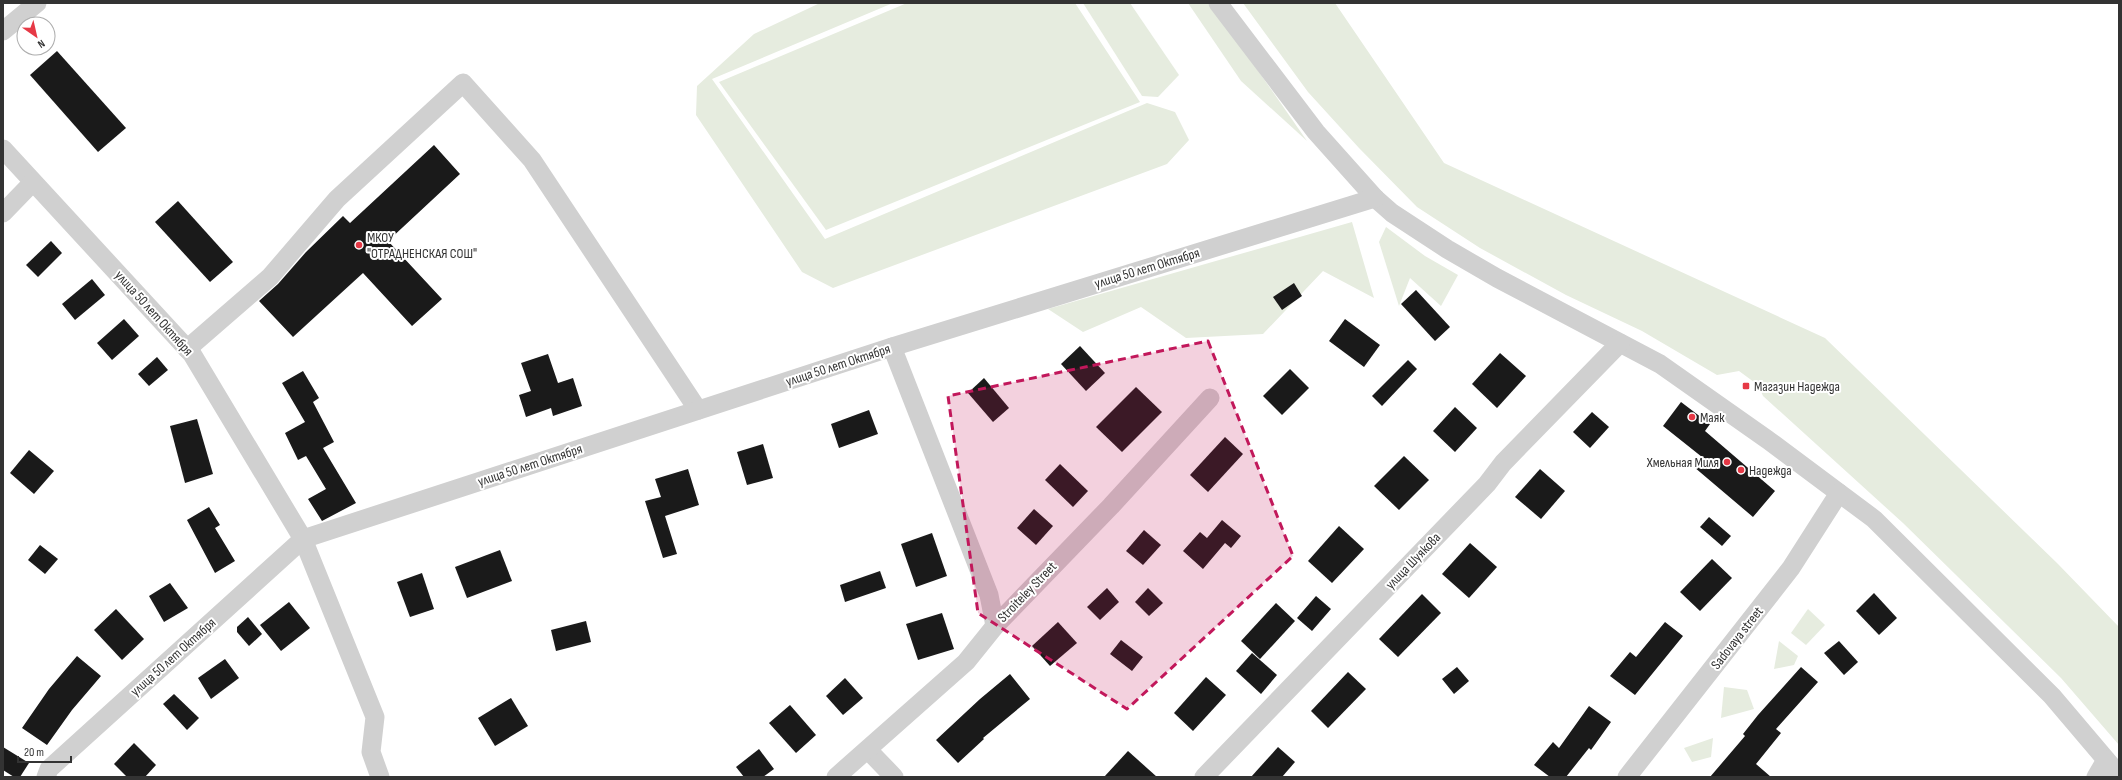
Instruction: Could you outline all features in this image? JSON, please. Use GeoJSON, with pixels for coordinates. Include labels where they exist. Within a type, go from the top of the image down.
{"type":"FeatureCollection","features":[{"type":"Feature","properties":{"kind":"street"},"geometry":{"type":"LineString","coordinates":[[3,31],[37,3]]}},
{"type":"Feature","properties":{"kind":"street"},"geometry":{"type":"LineString","coordinates":[[1218,3],[1316,132],[1375,198],[1392,213],[1447,249],[1660,364],[1768,440],[1874,519],[1982,624],[2052,696],[2119,775]]}},
{"type":"Feature","properties":{"kind":"street"},"geometry":{"type":"LineString","coordinates":[[187,348],[270,277],[337,199],[463,83],[532,160],[698,410]]}},
{"type":"Feature","properties":{"kind":"street","name":"улица 50 лет Октября"},"geometry":{"type":"LineString","coordinates":[[3,149],[192,354],[303,539],[375,717],[371,752],[380,777]]}},
{"type":"Feature","properties":{"kind":"street"},"geometry":{"type":"LineString","coordinates":[[3,213],[33,182]]}},
{"type":"Feature","properties":{"kind":"street","name":"улица 50 лет Октября"},"geometry":{"type":"LineString","coordinates":[[46,777],[49,769],[303,539],[892,348],[1375,198]]}},
{"type":"Feature","properties":{"kind":"street","name":"улица Шуякова"},"geometry":{"type":"LineString","coordinates":[[1204,777],[1488,484],[1503,463],[1620,343]]}},
{"type":"Feature","properties":{"kind":"street"},"geometry":{"type":"LineString","coordinates":[[892,348],[989,595],[995,626]]}},
{"type":"Feature","properties":{"kind":"street","name":"Stroiteley Street"},"geometry":{"type":"LineString","coordinates":[[836,777],[966,662],[995,626],[1111,506],[1210,398]]}},
{"type":"Feature","properties":{"kind":"street","name":"Sadovaya street"},"geometry":{"type":"LineString","coordinates":[[1627,777],[1791,568],[1839,493]]}},
{"type":"Feature","properties":{"kind":"street"},"geometry":{"type":"LineString","coordinates":[[868,750],[894,777]]}},
{"type":"Feature","properties":{"kind":"street"},"geometry":{"type":"LineString","coordinates":[[2096,777],[2106,760]]}},
{"type":"Feature","properties":{"kind":"highlighted area"},"geometry":{"type":"Polygon","coordinates":[[[1208,341],[1293,556],[1127,709],[978,613],[948,396],[1208,341]]]}},
{"type":"Feature","properties":{"kind":"shaded area"},"geometry":{"type":"Polygon","coordinates":[[[820,3],[893,3],[712,79],[825,239],[1147,103],[1175,112],[1189,140],[1167,164],[833,288],[802,272],[696,115],[697,86],[754,34],[820,3]]]}},
{"type":"Feature","properties":{"kind":"shaded area"},"geometry":{"type":"Polygon","coordinates":[[[907,3],[1075,3],[1140,102],[826,230],[719,82],[907,3]]]}},
{"type":"Feature","properties":{"kind":"shaded area"},"geometry":{"type":"Polygon","coordinates":[[[1083,3],[1130,3],[1179,75],[1158,97],[1142,96],[1083,3]]]}},
{"type":"Feature","properties":{"kind":"shaded area"},"geometry":{"type":"Polygon","coordinates":[[[1188,3],[1211,3],[1307,141],[1241,81],[1188,3]]]}},
{"type":"Feature","properties":{"kind":"shaded area"},"geometry":{"type":"Polygon","coordinates":[[[1243,3],[1335,3],[1444,163],[1825,338],[2058,564],[2119,627],[2119,745],[2061,678],[1903,523],[1763,396],[1758,385],[1739,371],[1717,375],[1642,331],[1566,295],[1480,248],[1417,207],[1359,148],[1308,92],[1243,3]]]}},
{"type":"Feature","properties":{"kind":"shaded area"},"geometry":{"type":"Polygon","coordinates":[[[1352,222],[1374,298],[1323,271],[1263,334],[1186,338],[1141,307],[1083,332],[1048,309],[1352,222]]]}},
{"type":"Feature","properties":{"kind":"shaded area"},"geometry":{"type":"Polygon","coordinates":[[[1386,227],[1425,256],[1458,275],[1441,306],[1410,278],[1399,306],[1379,242],[1386,227]]]}},
{"type":"Feature","properties":{"kind":"shaded area"},"geometry":{"type":"Polygon","coordinates":[[[1808,609],[1825,625],[1806,645],[1791,633],[1808,609]]]}},
{"type":"Feature","properties":{"kind":"shaded area"},"geometry":{"type":"Polygon","coordinates":[[[1779,641],[1798,656],[1794,665],[1774,669],[1779,641]]]}},
{"type":"Feature","properties":{"kind":"shaded area"},"geometry":{"type":"Polygon","coordinates":[[[1724,687],[1747,690],[1754,709],[1721,718],[1724,687]]]}},
{"type":"Feature","properties":{"kind":"shaded area"},"geometry":{"type":"Polygon","coordinates":[[[1713,738],[1711,757],[1692,762],[1684,748],[1713,738]]]}},
{"type":"Feature","properties":{"kind":"building"},"geometry":{"type":"Polygon","coordinates":[[[57,51],[126,128],[98,152],[30,75],[51,56],[56,56],[57,51]]]}},
{"type":"Feature","properties":{"kind":"building","name":"МКОУ \"ОТРАДНЕНСКАЯ СОШ\""},"geometry":{"type":"Polygon","coordinates":[[[434,145],[460,174],[388,241],[442,299],[412,326],[363,273],[293,337],[259,301],[278,284],[306,252],[343,216],[350,223],[434,145]]]}},
{"type":"Feature","properties":{"kind":"building"},"geometry":{"type":"Polygon","coordinates":[[[178,201],[233,262],[210,282],[155,222],[178,201]]]}},
{"type":"Feature","properties":{"kind":"building"},"geometry":{"type":"Polygon","coordinates":[[[51,241],[62,253],[38,277],[26,265],[51,241]]]}},
{"type":"Feature","properties":{"kind":"building"},"geometry":{"type":"Polygon","coordinates":[[[92,279],[105,295],[75,320],[62,304],[92,279]]]}},
{"type":"Feature","properties":{"kind":"building"},"geometry":{"type":"Polygon","coordinates":[[[1294,283],[1302,296],[1282,310],[1273,297],[1294,283]]]}},
{"type":"Feature","properties":{"kind":"building"},"geometry":{"type":"Polygon","coordinates":[[[1416,290],[1450,327],[1435,341],[1401,304],[1416,290]]]}},
{"type":"Feature","properties":{"kind":"building"},"geometry":{"type":"Polygon","coordinates":[[[124,319],[139,336],[112,360],[97,343],[124,319]]]}},
{"type":"Feature","properties":{"kind":"building"},"geometry":{"type":"Polygon","coordinates":[[[1345,319],[1380,345],[1364,367],[1329,341],[1345,319]]]}},
{"type":"Feature","properties":{"kind":"building"},"geometry":{"type":"Polygon","coordinates":[[[1080,346],[1105,373],[1086,391],[1061,364],[1080,346]]]}},
{"type":"Feature","properties":{"kind":"building"},"geometry":{"type":"Polygon","coordinates":[[[1500,353],[1526,376],[1497,408],[1472,384],[1500,353]]]}},
{"type":"Feature","properties":{"kind":"building"},"geometry":{"type":"Polygon","coordinates":[[[548,354],[558,383],[573,378],[582,406],[553,416],[551,408],[526,417],[519,395],[531,391],[521,363],[548,354]]]}},
{"type":"Feature","properties":{"kind":"building"},"geometry":{"type":"Polygon","coordinates":[[[157,357],[168,370],[149,386],[138,374],[157,357]]]}},
{"type":"Feature","properties":{"kind":"building"},"geometry":{"type":"Polygon","coordinates":[[[1408,360],[1417,369],[1382,406],[1372,396],[1408,360]]]}},
{"type":"Feature","properties":{"kind":"building"},"geometry":{"type":"Polygon","coordinates":[[[1290,369],[1309,388],[1282,415],[1263,396],[1290,369]]]}},
{"type":"Feature","properties":{"kind":"building"},"geometry":{"type":"Polygon","coordinates":[[[303,371],[319,398],[313,402],[334,442],[323,448],[356,503],[322,521],[308,499],[326,489],[306,456],[298,460],[285,433],[305,422],[282,383],[303,371]]]}},
{"type":"Feature","properties":{"kind":"building"},"geometry":{"type":"Polygon","coordinates":[[[984,378],[1009,408],[993,422],[968,393],[984,378]]]}},
{"type":"Feature","properties":{"kind":"building"},"geometry":{"type":"Polygon","coordinates":[[[1136,387],[1162,412],[1122,452],[1096,427],[1136,387]]]}},
{"type":"Feature","properties":{"kind":"building"},"geometry":{"type":"Polygon","coordinates":[[[1681,402],[1710,424],[1705,431],[1775,491],[1753,517],[1694,467],[1702,457],[1663,426],[1681,402]]]}},
{"type":"Feature","properties":{"kind":"building"},"geometry":{"type":"Polygon","coordinates":[[[1455,407],[1477,428],[1455,452],[1433,431],[1455,407]]]}},
{"type":"Feature","properties":{"kind":"building"},"geometry":{"type":"Polygon","coordinates":[[[869,410],[878,434],[839,448],[831,424],[869,410]]]}},
{"type":"Feature","properties":{"kind":"building"},"geometry":{"type":"Polygon","coordinates":[[[1592,412],[1609,427],[1590,448],[1573,432],[1592,412]]]}},
{"type":"Feature","properties":{"kind":"building"},"geometry":{"type":"Polygon","coordinates":[[[197,419],[213,474],[185,483],[170,426],[197,419]]]}},
{"type":"Feature","properties":{"kind":"building"},"geometry":{"type":"Polygon","coordinates":[[[1225,437],[1243,454],[1208,492],[1190,475],[1225,437]]]}},
{"type":"Feature","properties":{"kind":"building"},"geometry":{"type":"Polygon","coordinates":[[[763,444],[773,478],[747,485],[737,452],[763,444]]]}},
{"type":"Feature","properties":{"kind":"building"},"geometry":{"type":"Polygon","coordinates":[[[29,450],[54,471],[34,494],[10,473],[29,450]]]}},
{"type":"Feature","properties":{"kind":"building"},"geometry":{"type":"Polygon","coordinates":[[[1404,456],[1429,480],[1399,510],[1374,486],[1404,456]]]}},
{"type":"Feature","properties":{"kind":"building"},"geometry":{"type":"Polygon","coordinates":[[[1060,464],[1088,491],[1073,507],[1045,480],[1060,464]]]}},
{"type":"Feature","properties":{"kind":"building"},"geometry":{"type":"Polygon","coordinates":[[[688,469],[699,505],[665,516],[677,554],[663,558],[645,501],[661,497],[655,479],[688,469]]]}},
{"type":"Feature","properties":{"kind":"building"},"geometry":{"type":"Polygon","coordinates":[[[1540,469],[1565,491],[1541,519],[1515,497],[1540,469]]]}},
{"type":"Feature","properties":{"kind":"building"},"geometry":{"type":"Polygon","coordinates":[[[209,507],[220,525],[215,528],[235,561],[215,573],[187,520],[209,507]]]}},
{"type":"Feature","properties":{"kind":"building"},"geometry":{"type":"Polygon","coordinates":[[[1034,509],[1053,526],[1036,545],[1017,528],[1034,509]]]}},
{"type":"Feature","properties":{"kind":"building"},"geometry":{"type":"Polygon","coordinates":[[[1709,517],[1731,536],[1722,546],[1700,527],[1709,517]]]}},
{"type":"Feature","properties":{"kind":"building"},"geometry":{"type":"Polygon","coordinates":[[[1222,520],[1241,536],[1231,548],[1225,543],[1203,569],[1183,551],[1200,532],[1207,538],[1222,520]]]}},
{"type":"Feature","properties":{"kind":"building"},"geometry":{"type":"Polygon","coordinates":[[[1339,526],[1364,549],[1332,583],[1308,561],[1339,526]]]}},
{"type":"Feature","properties":{"kind":"building"},"geometry":{"type":"Polygon","coordinates":[[[1144,530],[1161,545],[1143,565],[1126,551],[1144,530]]]}},
{"type":"Feature","properties":{"kind":"building"},"geometry":{"type":"Polygon","coordinates":[[[932,533],[947,576],[916,587],[901,544],[932,533]]]}},
{"type":"Feature","properties":{"kind":"building"},"geometry":{"type":"Polygon","coordinates":[[[1470,543],[1497,567],[1469,598],[1442,574],[1470,543]]]}},
{"type":"Feature","properties":{"kind":"building"},"geometry":{"type":"Polygon","coordinates":[[[40,545],[58,559],[45,574],[28,560],[40,545]]]}},
{"type":"Feature","properties":{"kind":"building"},"geometry":{"type":"Polygon","coordinates":[[[500,550],[512,581],[467,598],[455,567],[500,550]]]}},
{"type":"Feature","properties":{"kind":"building"},"geometry":{"type":"Polygon","coordinates":[[[1712,559],[1732,578],[1700,611],[1680,592],[1712,559]]]}},
{"type":"Feature","properties":{"kind":"building"},"geometry":{"type":"Polygon","coordinates":[[[880,571],[886,588],[845,602],[840,585],[880,571]]]}},
{"type":"Feature","properties":{"kind":"building"},"geometry":{"type":"Polygon","coordinates":[[[422,573],[434,609],[410,617],[397,582],[422,573]]]}},
{"type":"Feature","properties":{"kind":"building"},"geometry":{"type":"Polygon","coordinates":[[[170,583],[188,608],[164,622],[149,596],[170,583]]]}},
{"type":"Feature","properties":{"kind":"building"},"geometry":{"type":"Polygon","coordinates":[[[1107,588],[1119,602],[1100,620],[1087,607],[1107,588]]]}},
{"type":"Feature","properties":{"kind":"building"},"geometry":{"type":"Polygon","coordinates":[[[1148,588],[1163,603],[1149,616],[1135,602],[1148,588]]]}},
{"type":"Feature","properties":{"kind":"building"},"geometry":{"type":"Polygon","coordinates":[[[1874,593],[1897,618],[1879,635],[1856,611],[1874,593]]]}},
{"type":"Feature","properties":{"kind":"building"},"geometry":{"type":"Polygon","coordinates":[[[1422,594],[1441,613],[1398,657],[1379,639],[1422,594]]]}},
{"type":"Feature","properties":{"kind":"building"},"geometry":{"type":"Polygon","coordinates":[[[1316,596],[1331,609],[1312,631],[1297,618],[1316,596]]]}},
{"type":"Feature","properties":{"kind":"building"},"geometry":{"type":"Polygon","coordinates":[[[289,602],[310,628],[281,651],[260,625],[289,602]]]}},
{"type":"Feature","properties":{"kind":"building"},"geometry":{"type":"Polygon","coordinates":[[[1276,603],[1295,621],[1260,659],[1241,641],[1276,603]]]}},
{"type":"Feature","properties":{"kind":"building"},"geometry":{"type":"Polygon","coordinates":[[[116,609],[144,639],[122,660],[94,630],[116,609]]]}},
{"type":"Feature","properties":{"kind":"building"},"geometry":{"type":"Polygon","coordinates":[[[942,613],[954,649],[918,660],[906,624],[942,613]]]}},
{"type":"Feature","properties":{"kind":"building"},"geometry":{"type":"Polygon","coordinates":[[[248,617],[262,634],[249,646],[237,632],[237,627],[248,617]]]}},
{"type":"Feature","properties":{"kind":"building"},"geometry":{"type":"Polygon","coordinates":[[[586,621],[591,642],[556,651],[551,630],[586,621]]]}},
{"type":"Feature","properties":{"kind":"building"},"geometry":{"type":"Polygon","coordinates":[[[1058,622],[1077,643],[1050,666],[1032,646],[1058,622]]]}},
{"type":"Feature","properties":{"kind":"building"},"geometry":{"type":"Polygon","coordinates":[[[1665,622],[1683,636],[1635,695],[1610,676],[1630,652],[1636,657],[1665,622]]]}},
{"type":"Feature","properties":{"kind":"building"},"geometry":{"type":"Polygon","coordinates":[[[1121,640],[1143,657],[1132,671],[1110,654],[1121,640]]]}},
{"type":"Feature","properties":{"kind":"building"},"geometry":{"type":"Polygon","coordinates":[[[1839,641],[1858,662],[1844,675],[1824,653],[1839,641]]]}},
{"type":"Feature","properties":{"kind":"building"},"geometry":{"type":"Polygon","coordinates":[[[1252,653],[1277,675],[1261,694],[1236,671],[1252,653]]]}},
{"type":"Feature","properties":{"kind":"building"},"geometry":{"type":"Polygon","coordinates":[[[77,656],[101,676],[72,710],[47,745],[22,728],[49,689],[77,656]]]}},
{"type":"Feature","properties":{"kind":"building"},"geometry":{"type":"Polygon","coordinates":[[[225,659],[239,678],[211,699],[198,678],[225,659]]]}},
{"type":"Feature","properties":{"kind":"building"},"geometry":{"type":"Polygon","coordinates":[[[1457,667],[1469,681],[1454,694],[1442,679],[1457,667]]]}},
{"type":"Feature","properties":{"kind":"building"},"geometry":{"type":"Polygon","coordinates":[[[1801,667],[1818,682],[1776,729],[1781,733],[1756,764],[1771,777],[1710,777],[1745,736],[1743,734],[1758,715],[1801,667]]]}},
{"type":"Feature","properties":{"kind":"building"},"geometry":{"type":"Polygon","coordinates":[[[1348,672],[1366,689],[1328,728],[1311,711],[1348,672]]]}},
{"type":"Feature","properties":{"kind":"building"},"geometry":{"type":"Polygon","coordinates":[[[1010,674],[1030,699],[983,738],[984,739],[958,763],[936,740],[980,699],[1010,674]]]}},
{"type":"Feature","properties":{"kind":"building"},"geometry":{"type":"Polygon","coordinates":[[[1206,677],[1226,695],[1193,731],[1174,713],[1206,677]]]}},
{"type":"Feature","properties":{"kind":"building"},"geometry":{"type":"Polygon","coordinates":[[[845,678],[863,698],[843,715],[826,696],[845,678]]]}},
{"type":"Feature","properties":{"kind":"building"},"geometry":{"type":"Polygon","coordinates":[[[174,694],[199,718],[187,730],[163,704],[174,694]]]}},
{"type":"Feature","properties":{"kind":"building"},"geometry":{"type":"Polygon","coordinates":[[[511,698],[528,726],[495,746],[478,718],[511,698]]]}},
{"type":"Feature","properties":{"kind":"building"},"geometry":{"type":"Polygon","coordinates":[[[790,705],[816,735],[796,753],[769,723],[790,705]]]}},
{"type":"Feature","properties":{"kind":"building"},"geometry":{"type":"Polygon","coordinates":[[[1589,706],[1611,722],[1591,750],[1589,748],[1566,777],[1550,777],[1534,765],[1553,742],[1559,748],[1589,706]]]}},
{"type":"Feature","properties":{"kind":"building"},"geometry":{"type":"Polygon","coordinates":[[[134,743],[156,765],[145,777],[127,777],[114,764],[134,743]]]}},
{"type":"Feature","properties":{"kind":"building"},"geometry":{"type":"Polygon","coordinates":[[[3,747],[29,763],[20,777],[14,777],[3,770],[3,747]]]}},
{"type":"Feature","properties":{"kind":"building"},"geometry":{"type":"Polygon","coordinates":[[[1278,747],[1295,762],[1282,777],[1251,777],[1278,747]]]}},
{"type":"Feature","properties":{"kind":"building"},"geometry":{"type":"Polygon","coordinates":[[[759,749],[774,769],[763,777],[744,777],[736,767],[759,749]]]}},
{"type":"Feature","properties":{"kind":"building"},"geometry":{"type":"Polygon","coordinates":[[[1128,751],[1157,777],[1104,777],[1128,751]]]}},
{"type":"Feature","properties":{"kind":"place","name":"МКОУ \"ОТРАДНЕНСКАЯ СОШ\""},"geometry":{"type":"Point","coordinates":[359,245]}},
{"type":"Feature","properties":{"kind":"place","name":"Магазин Надежда"},"geometry":{"type":"Point","coordinates":[1746,386]}},
{"type":"Feature","properties":{"kind":"place","name":"Маяк"},"geometry":{"type":"Point","coordinates":[1692,417]}},
{"type":"Feature","properties":{"kind":"place","name":"Хмельная Миля"},"geometry":{"type":"Point","coordinates":[1727,462]}},
{"type":"Feature","properties":{"kind":"place","name":"Надежда"},"geometry":{"type":"Point","coordinates":[1741,470]}}]}
